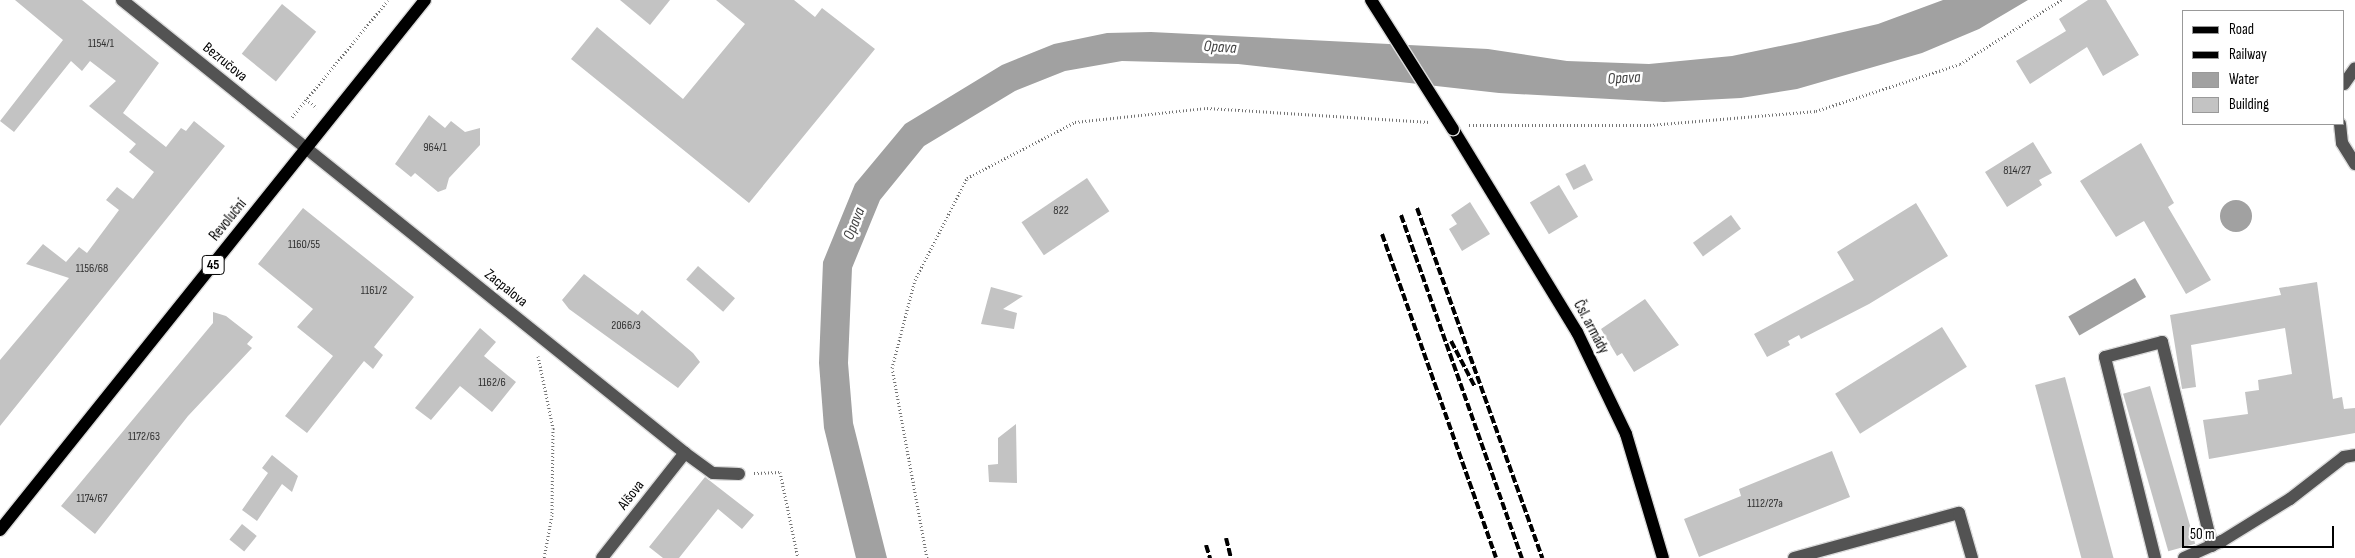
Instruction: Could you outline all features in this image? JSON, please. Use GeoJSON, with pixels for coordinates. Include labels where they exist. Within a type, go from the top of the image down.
{"type":"FeatureCollection","features":[{"type":"Feature","properties":{"kind":"main road","name":"Revoluční"},"geometry":{"type":"LineString","coordinates":[[0,530],[308,149],[425,0]]}},
{"type":"Feature","properties":{"kind":"main road","name":"Čsl. armády"},"geometry":{"type":"LineString","coordinates":[[1371,0],[1458,126],[1577,332],[1626,434],[1663,558]]}},
{"type":"Feature","properties":{"kind":"street","name":"Bezručova"},"geometry":{"type":"LineString","coordinates":[[122,0],[308,149]]}},
{"type":"Feature","properties":{"kind":"street"},"geometry":{"type":"LineString","coordinates":[[2345,83],[2355,68]]}},
{"type":"Feature","properties":{"kind":"street"},"geometry":{"type":"LineString","coordinates":[[2340,125],[2342,143],[2355,164]]}},
{"type":"Feature","properties":{"kind":"street","name":"Zacpalova"},"geometry":{"type":"LineString","coordinates":[[308,149],[685,453],[713,473],[739,474]]}},
{"type":"Feature","properties":{"kind":"street"},"geometry":{"type":"LineString","coordinates":[[2155,558],[2105,357],[2162,342],[2212,546]]}},
{"type":"Feature","properties":{"kind":"street","name":"Alšova"},"geometry":{"type":"LineString","coordinates":[[602,558],[685,453]]}},
{"type":"Feature","properties":{"kind":"street"},"geometry":{"type":"LineString","coordinates":[[2184,558],[2212,546],[2290,499],[2344,457],[2355,455]]}},
{"type":"Feature","properties":{"kind":"street"},"geometry":{"type":"LineString","coordinates":[[1794,558],[1959,513],[1972,558]]}},
{"type":"Feature","properties":{"kind":"path"},"geometry":{"type":"LineString","coordinates":[[282,129],[388,0]]}},
{"type":"Feature","properties":{"kind":"path"},"geometry":{"type":"LineString","coordinates":[[1458,126],[1650,125],[1816,111],[1960,64],[2061,0]]}},
{"type":"Feature","properties":{"kind":"path"},"geometry":{"type":"LineString","coordinates":[[927,558],[892,368],[915,280],[967,178],[1075,122],[1207,108],[1433,122]]}},
{"type":"Feature","properties":{"kind":"path"},"geometry":{"type":"LineString","coordinates":[[533,330],[552,428],[552,515],[544,558]]}},
{"type":"Feature","properties":{"kind":"path"},"geometry":{"type":"LineString","coordinates":[[739,474],[780,472],[798,558]]}},
{"type":"Feature","properties":{"kind":"water","name":"Opava"},"geometry":{"type":"Polygon","coordinates":[[[1943,0],[2028,0],[1979,29],[1922,53],[1797,89],[1741,98],[1664,102],[1499,93],[1238,64],[1122,61],[1065,71],[1015,91],[924,146],[880,200],[852,268],[848,363],[853,423],[887,558],[856,558],[824,428],[819,363],[823,262],[855,184],[905,124],[1002,65],[1054,44],[1107,33],[1151,32],[1488,49],[1567,61],[1649,64],[1732,56],[1800,42],[1878,24],[1943,0]]]}},
{"type":"Feature","properties":{"kind":"water"},"geometry":{"type":"Polygon","coordinates":[[[2236,200],[2242,201],[2247,205],[2251,210],[2251,222],[2247,227],[2242,231],[2236,232],[2230,231],[2225,227],[2221,222],[2220,216],[2221,210],[2225,205],[2230,201],[2236,200]]]}},
{"type":"Feature","properties":{"kind":"water"},"geometry":{"type":"Polygon","coordinates":[[[2135,278],[2146,297],[2079,336],[2068,316],[2135,278]]]}},
{"type":"Feature","properties":{"kind":"building"},"geometry":{"type":"Polygon","coordinates":[[[15,0],[82,0],[159,63],[123,113],[166,147],[181,128],[186,131],[194,121],[225,146],[0,426],[0,360],[69,278],[26,264],[43,244],[66,262],[79,247],[87,253],[119,210],[106,200],[117,187],[133,199],[154,172],[129,152],[136,144],[89,106],[116,81],[90,61],[82,71],[71,61],[14,132],[0,121],[63,40],[15,0]]]}},
{"type":"Feature","properties":{"kind":"building"},"geometry":{"type":"Polygon","coordinates":[[[620,0],[670,0],[650,25],[620,0]]]}},
{"type":"Feature","properties":{"kind":"building"},"geometry":{"type":"Polygon","coordinates":[[[716,0],[794,0],[815,17],[822,8],[875,49],[749,203],[571,59],[597,27],[683,99],[745,24],[716,0]]]}},
{"type":"Feature","properties":{"kind":"building"},"geometry":{"type":"Polygon","coordinates":[[[2088,0],[2106,0],[2139,55],[2103,76],[2087,47],[2030,84],[2016,61],[2066,31],[2059,19],[2088,0]]]}},
{"type":"Feature","properties":{"kind":"building"},"geometry":{"type":"Polygon","coordinates":[[[282,4],[316,32],[276,81],[242,54],[282,4]]]}},
{"type":"Feature","properties":{"kind":"building"},"geometry":{"type":"Polygon","coordinates":[[[429,115],[445,128],[451,121],[465,132],[480,128],[480,145],[449,178],[446,189],[438,192],[415,173],[411,177],[395,164],[429,115]]]}},
{"type":"Feature","properties":{"kind":"building"},"geometry":{"type":"Polygon","coordinates":[[[2033,142],[2052,173],[2039,180],[2042,185],[2007,207],[1985,172],[2033,142]]]}},
{"type":"Feature","properties":{"kind":"building"},"geometry":{"type":"Polygon","coordinates":[[[2141,143],[2174,203],[2168,207],[2211,280],[2186,294],[2144,221],[2116,237],[2080,181],[2141,143]]]}},
{"type":"Feature","properties":{"kind":"building"},"geometry":{"type":"Polygon","coordinates":[[[1585,164],[1593,180],[1574,190],[1565,174],[1585,164]]]}},
{"type":"Feature","properties":{"kind":"building"},"geometry":{"type":"Polygon","coordinates":[[[1087,178],[1109,211],[1044,255],[1022,222],[1087,178]]]}},
{"type":"Feature","properties":{"kind":"building"},"geometry":{"type":"Polygon","coordinates":[[[1559,185],[1578,217],[1549,234],[1530,203],[1559,185]]]}},
{"type":"Feature","properties":{"kind":"building"},"geometry":{"type":"Polygon","coordinates":[[[1470,202],[1490,234],[1462,251],[1449,229],[1457,224],[1451,215],[1470,202]]]}},
{"type":"Feature","properties":{"kind":"building"},"geometry":{"type":"Polygon","coordinates":[[[1916,203],[1948,256],[1869,304],[1801,339],[1799,335],[1788,341],[1790,345],[1767,357],[1754,334],[1854,280],[1837,252],[1916,203]]]}},
{"type":"Feature","properties":{"kind":"building"},"geometry":{"type":"Polygon","coordinates":[[[303,208],[414,297],[374,347],[383,355],[373,369],[364,361],[307,433],[285,416],[333,356],[297,327],[313,309],[258,264],[303,208]]]}},
{"type":"Feature","properties":{"kind":"building"},"geometry":{"type":"Polygon","coordinates":[[[1731,215],[1741,229],[1703,256],[1693,243],[1731,215]]]}},
{"type":"Feature","properties":{"kind":"building"},"geometry":{"type":"Polygon","coordinates":[[[698,266],[735,298],[723,312],[686,280],[698,266]]]}},
{"type":"Feature","properties":{"kind":"building"},"geometry":{"type":"Polygon","coordinates":[[[584,274],[638,315],[642,310],[693,353],[700,362],[678,388],[569,309],[562,300],[584,274]]]}},
{"type":"Feature","properties":{"kind":"building"},"geometry":{"type":"Polygon","coordinates":[[[2317,282],[2333,399],[2342,397],[2344,409],[2355,408],[2355,433],[2209,459],[2203,420],[2248,414],[2245,392],[2259,390],[2258,380],[2292,374],[2285,328],[2191,345],[2196,387],[2182,389],[2170,315],[2281,295],[2279,288],[2317,282]]]}},
{"type":"Feature","properties":{"kind":"building"},"geometry":{"type":"Polygon","coordinates":[[[991,287],[1023,296],[1003,309],[1017,313],[1014,329],[981,324],[991,287]]]}},
{"type":"Feature","properties":{"kind":"building"},"geometry":{"type":"Polygon","coordinates":[[[1645,299],[1679,345],[1634,372],[1622,353],[1617,356],[1601,329],[1645,299]]]}},
{"type":"Feature","properties":{"kind":"building"},"geometry":{"type":"Polygon","coordinates":[[[213,312],[226,316],[253,337],[247,344],[252,348],[188,416],[95,534],[61,506],[213,323],[213,312]]]}},
{"type":"Feature","properties":{"kind":"building"},"geometry":{"type":"Polygon","coordinates":[[[1942,327],[1967,367],[1860,434],[1835,394],[1942,327]]]}},
{"type":"Feature","properties":{"kind":"building"},"geometry":{"type":"Polygon","coordinates":[[[480,328],[496,342],[484,356],[516,382],[492,412],[460,386],[431,420],[415,408],[480,328]]]}},
{"type":"Feature","properties":{"kind":"building"},"geometry":{"type":"Polygon","coordinates":[[[2065,377],[2113,558],[2081,558],[2035,385],[2065,377]]]}},
{"type":"Feature","properties":{"kind":"building"},"geometry":{"type":"Polygon","coordinates":[[[2150,386],[2195,544],[2168,551],[2123,394],[2150,386]]]}},
{"type":"Feature","properties":{"kind":"building"},"geometry":{"type":"Polygon","coordinates":[[[1016,424],[1017,483],[989,482],[988,465],[998,464],[998,438],[1016,424]]]}},
{"type":"Feature","properties":{"kind":"building"},"geometry":{"type":"Polygon","coordinates":[[[1832,451],[1850,497],[1699,557],[1684,519],[1741,496],[1739,489],[1832,451]]]}},
{"type":"Feature","properties":{"kind":"building"},"geometry":{"type":"Polygon","coordinates":[[[272,455],[298,476],[292,492],[282,484],[257,521],[242,510],[268,473],[262,468],[272,455]]]}},
{"type":"Feature","properties":{"kind":"building"},"geometry":{"type":"Polygon","coordinates":[[[705,477],[754,515],[742,529],[718,509],[679,558],[663,558],[649,547],[705,477]]]}},
{"type":"Feature","properties":{"kind":"building"},"geometry":{"type":"Polygon","coordinates":[[[242,524],[257,536],[244,552],[229,540],[242,524]]]}},
{"type":"Feature","properties":{"kind":"railway"},"geometry":{"type":"LineString","coordinates":[[1417,208],[1542,558]]}},
{"type":"Feature","properties":{"kind":"railway"},"geometry":{"type":"LineString","coordinates":[[1401,215],[1522,558]]}},
{"type":"Feature","properties":{"kind":"railway"},"geometry":{"type":"LineString","coordinates":[[1382,234],[1496,558]]}},
{"type":"Feature","properties":{"kind":"railway"},"geometry":{"type":"LineString","coordinates":[[1451,341],[1475,387]]}},
{"type":"Feature","properties":{"kind":"railway"},"geometry":{"type":"LineString","coordinates":[[1226,538],[1231,558]]}},
{"type":"Feature","properties":{"kind":"railway"},"geometry":{"type":"LineString","coordinates":[[1206,545],[1210,558]]}}]}
